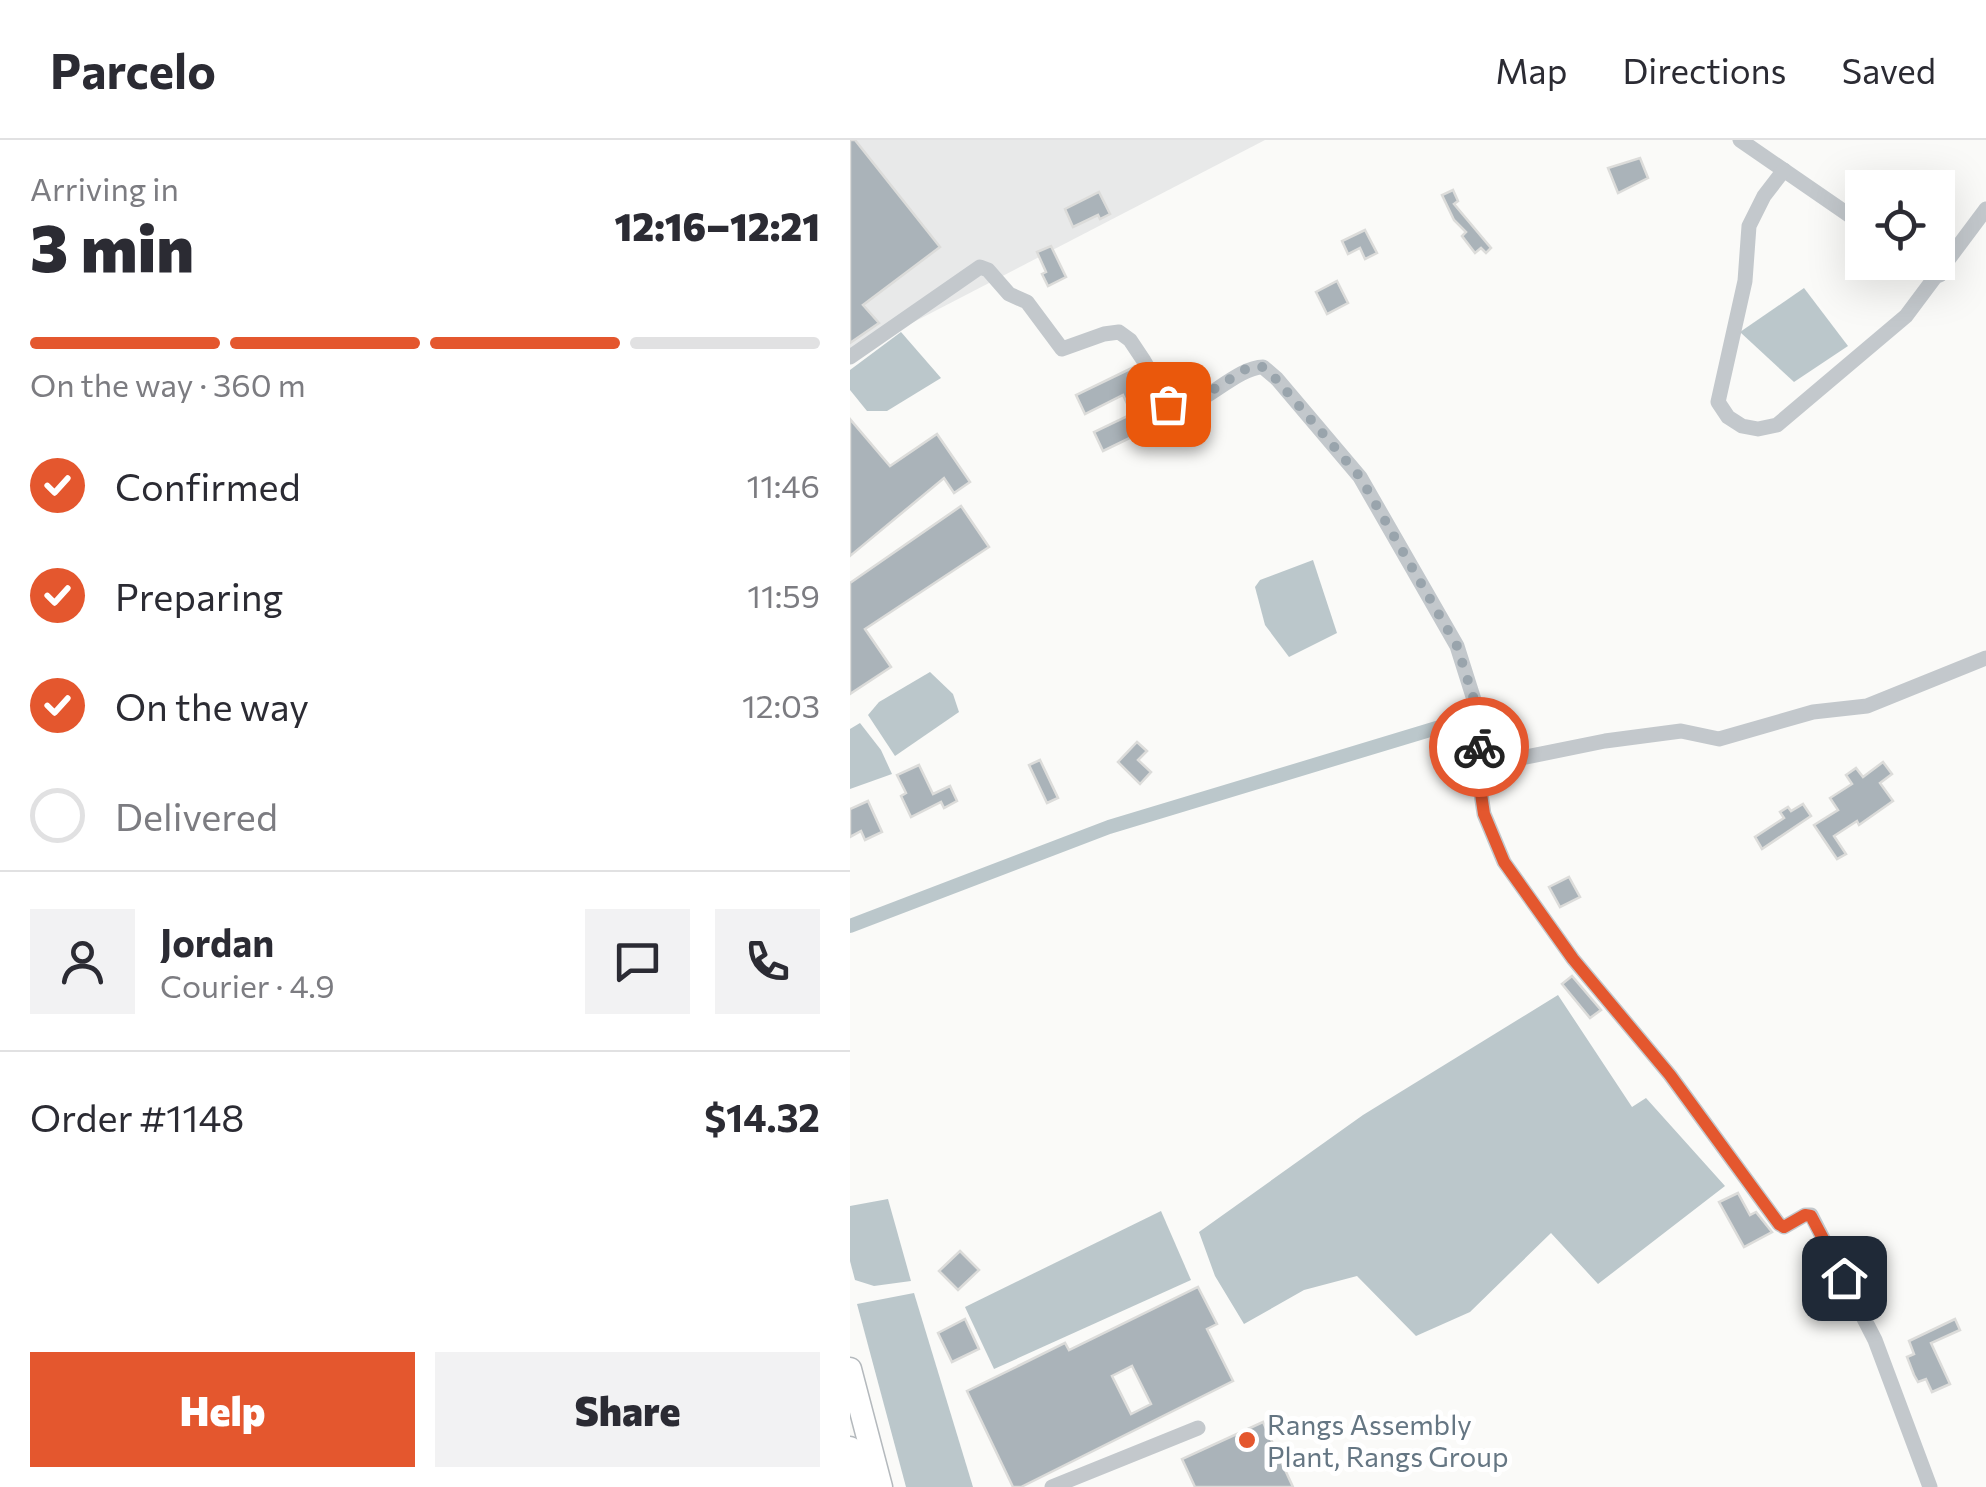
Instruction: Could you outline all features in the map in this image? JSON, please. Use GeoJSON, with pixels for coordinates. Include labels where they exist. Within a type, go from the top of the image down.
{"type":"FeatureCollection","features":[{"type":"Feature","properties":{"kind":"highway"},"geometry":{"type":"LineString","coordinates":[[850,1369],[881,1487]]}},
{"type":"Feature","properties":{"kind":"highway"},"geometry":{"type":"LineString","coordinates":[[850,1448],[860,1487]]}},
{"type":"Feature","properties":{"kind":"street"},"geometry":{"type":"LineString","coordinates":[[1740,140],[1845,212]]}},
{"type":"Feature","properties":{"kind":"street"},"geometry":{"type":"LineString","coordinates":[[1784,170],[1764,196],[1749,226],[1745,280],[1720,383],[1718,402],[1728,417],[1742,426],[1758,429],[1776,425],[1906,316],[1936,280]]}},
{"type":"Feature","properties":{"kind":"street"},"geometry":{"type":"LineString","coordinates":[[1955,253],[1986,209]]}},
{"type":"Feature","properties":{"kind":"street"},"geometry":{"type":"LineString","coordinates":[[850,357],[980,267],[988,270],[1008,294],[1027,302],[1062,349],[1120,332],[1130,340],[1175,409],[1193,404],[1249,367],[1263,367],[1360,477],[1457,646],[1481,722],[1477,767],[1484,814],[1504,862],[1573,959],[1670,1075],[1779,1224],[1784,1227],[1805,1215],[1811,1216],[1876,1340],[1930,1487]]}},
{"type":"Feature","properties":{"kind":"street"},"geometry":{"type":"LineString","coordinates":[[1477,767],[1605,741],[1681,731],[1719,738],[1813,712],[1867,706],[1986,658]]}},
{"type":"Feature","properties":{"kind":"street"},"geometry":{"type":"LineString","coordinates":[[1052,1487],[1198,1428]]}},
{"type":"Feature","properties":{"kind":"shaded area"},"geometry":{"type":"Polygon","coordinates":[[[850,140],[1265,140],[850,355],[850,140]]]}},
{"type":"Feature","properties":{"kind":"shaded area"},"geometry":{"type":"Polygon","coordinates":[[[1804,288],[1848,346],[1794,382],[1740,332],[1804,288]]]}},
{"type":"Feature","properties":{"kind":"shaded area"},"geometry":{"type":"Polygon","coordinates":[[[901,332],[941,378],[887,411],[867,411],[850,390],[850,370],[901,332]]]}},
{"type":"Feature","properties":{"kind":"shaded area"},"geometry":{"type":"Polygon","coordinates":[[[1313,560],[1337,633],[1289,657],[1265,625],[1255,587],[1260,580],[1313,560]]]}},
{"type":"Feature","properties":{"kind":"shaded area"},"geometry":{"type":"Polygon","coordinates":[[[930,672],[953,694],[959,712],[895,756],[868,715],[879,702],[930,672]]]}},
{"type":"Feature","properties":{"kind":"shaded area"},"geometry":{"type":"Polygon","coordinates":[[[860,723],[881,750],[892,774],[850,789],[850,729],[860,723]]]}},
{"type":"Feature","properties":{"kind":"shaded area"},"geometry":{"type":"Polygon","coordinates":[[[1558,995],[1632,1107],[1646,1098],[1725,1186],[1598,1284],[1551,1233],[1470,1312],[1416,1336],[1357,1276],[1304,1290],[1244,1324],[1215,1276],[1199,1232],[1363,1115],[1558,995]]]}},
{"type":"Feature","properties":{"kind":"shaded area"},"geometry":{"type":"Polygon","coordinates":[[[888,1199],[911,1281],[874,1286],[855,1280],[850,1261],[850,1206],[888,1199]]]}},
{"type":"Feature","properties":{"kind":"shaded area"},"geometry":{"type":"Polygon","coordinates":[[[1161,1211],[1191,1280],[994,1369],[965,1307],[1161,1211]]]}},
{"type":"Feature","properties":{"kind":"shaded area"},"geometry":{"type":"Polygon","coordinates":[[[914,1293],[973,1487],[906,1487],[857,1304],[914,1293]]]}},
{"type":"Feature","properties":{"kind":"building"},"geometry":{"type":"Polygon","coordinates":[[[850,140],[855,140],[940,247],[863,305],[879,323],[850,343],[850,140]]]}},
{"type":"Feature","properties":{"kind":"building"},"geometry":{"type":"Polygon","coordinates":[[[1640,158],[1648,178],[1618,193],[1608,168],[1640,158]]]}},
{"type":"Feature","properties":{"kind":"building"},"geometry":{"type":"Polygon","coordinates":[[[1453,190],[1458,201],[1454,204],[1491,248],[1486,253],[1481,248],[1475,253],[1462,236],[1466,232],[1454,220],[1442,195],[1453,190]]]}},
{"type":"Feature","properties":{"kind":"building"},"geometry":{"type":"Polygon","coordinates":[[[1099,192],[1110,214],[1100,219],[1098,215],[1073,227],[1065,209],[1099,192]]]}},
{"type":"Feature","properties":{"kind":"building"},"geometry":{"type":"Polygon","coordinates":[[[1365,230],[1377,253],[1365,259],[1360,248],[1348,254],[1342,241],[1365,230]]]}},
{"type":"Feature","properties":{"kind":"building"},"geometry":{"type":"Polygon","coordinates":[[[1051,246],[1066,277],[1048,286],[1037,252],[1051,246]]]}},
{"type":"Feature","properties":{"kind":"building"},"geometry":{"type":"Polygon","coordinates":[[[1337,281],[1348,303],[1327,314],[1316,292],[1337,281]]]}},
{"type":"Feature","properties":{"kind":"building"},"geometry":{"type":"Polygon","coordinates":[[[1134,367],[1165,421],[1103,451],[1094,432],[1132,414],[1123,395],[1085,414],[1076,395],[1134,367]]]}},
{"type":"Feature","properties":{"kind":"building"},"geometry":{"type":"Polygon","coordinates":[[[850,419],[890,466],[937,434],[970,482],[954,493],[944,478],[850,556],[850,419]]]}},
{"type":"Feature","properties":{"kind":"building"},"geometry":{"type":"Polygon","coordinates":[[[961,506],[989,547],[865,629],[891,667],[850,694],[850,583],[961,506]]]}},
{"type":"Feature","properties":{"kind":"building"},"geometry":{"type":"Polygon","coordinates":[[[1137,742],[1147,751],[1138,760],[1151,772],[1140,784],[1118,762],[1137,742]]]}},
{"type":"Feature","properties":{"kind":"building"},"geometry":{"type":"Polygon","coordinates":[[[1040,760],[1058,798],[1047,803],[1029,765],[1040,760]]]}},
{"type":"Feature","properties":{"kind":"building"},"geometry":{"type":"Polygon","coordinates":[[[1883,762],[1892,774],[1880,783],[1893,801],[1859,825],[1857,821],[1834,836],[1846,854],[1837,859],[1814,825],[1838,810],[1830,798],[1852,784],[1846,775],[1856,768],[1863,777],[1883,762]]]}},
{"type":"Feature","properties":{"kind":"building"},"geometry":{"type":"Polygon","coordinates":[[[919,765],[933,794],[950,786],[957,801],[944,808],[941,802],[911,817],[897,775],[919,765]]]}},
{"type":"Feature","properties":{"kind":"building"},"geometry":{"type":"Polygon","coordinates":[[[868,801],[882,832],[865,840],[861,831],[850,837],[850,809],[868,801]]]}},
{"type":"Feature","properties":{"kind":"building"},"geometry":{"type":"Polygon","coordinates":[[[1803,804],[1811,816],[1762,849],[1755,837],[1784,818],[1780,812],[1803,804]]]}},
{"type":"Feature","properties":{"kind":"building"},"geometry":{"type":"Polygon","coordinates":[[[1569,877],[1580,897],[1560,907],[1549,887],[1569,877]]]}},
{"type":"Feature","properties":{"kind":"building"},"geometry":{"type":"Polygon","coordinates":[[[1572,976],[1601,1010],[1590,1018],[1562,984],[1572,976]]]}},
{"type":"Feature","properties":{"kind":"building"},"geometry":{"type":"Polygon","coordinates":[[[1738,1193],[1750,1215],[1756,1212],[1772,1232],[1744,1247],[1719,1202],[1738,1193]]]}},
{"type":"Feature","properties":{"kind":"building"},"geometry":{"type":"Polygon","coordinates":[[[960,1251],[979,1270],[958,1290],[939,1271],[960,1251]]]}},
{"type":"Feature","properties":{"kind":"building"},"geometry":{"type":"Polygon","coordinates":[[[1198,1287],[1217,1324],[1207,1329],[1233,1381],[1021,1487],[1013,1487],[967,1391],[1065,1343],[1069,1350],[1198,1287]],[[1132,1366],[1112,1376],[1131,1414],[1151,1404],[1132,1366]]]}},
{"type":"Feature","properties":{"kind":"building"},"geometry":{"type":"Polygon","coordinates":[[[965,1319],[979,1349],[952,1362],[938,1333],[965,1319]]]}},
{"type":"Feature","properties":{"kind":"building"},"geometry":{"type":"Polygon","coordinates":[[[1955,1319],[1960,1330],[1931,1343],[1950,1384],[1932,1392],[1926,1379],[1918,1382],[1914,1375],[1907,1357],[1914,1354],[1909,1341],[1955,1319]]]}},
{"type":"Feature","properties":{"kind":"building","name":"Rangs Assembly Plant, Rangs Group"},"geometry":{"type":"Polygon","coordinates":[[[1263,1422],[1293,1487],[1195,1487],[1182,1459],[1263,1422]]]}},
{"type":"Feature","properties":{"kind":"waterway"},"geometry":{"type":"LineString","coordinates":[[850,926],[1109,827],[1463,720]]}},
{"type":"Feature","properties":{"kind":"way so far"},"geometry":{"type":"LineString","coordinates":[[1168,404],[1181,410],[1249,367],[1263,367],[1276,379],[1360,477],[1457,646],[1481,722],[1479,747]]}},
{"type":"Feature","properties":{"kind":"place","name":"Rangs Assembly Plant, Rangs Group"},"geometry":{"type":"Point","coordinates":[1247,1440]}},
{"type":"Feature","properties":{"kind":"route"},"geometry":{"type":"LineString","coordinates":[[1479,747],[1477,767],[1484,814],[1504,862],[1573,959],[1670,1075],[1779,1224],[1784,1227],[1805,1215],[1811,1216],[1844,1278]]}}]}
